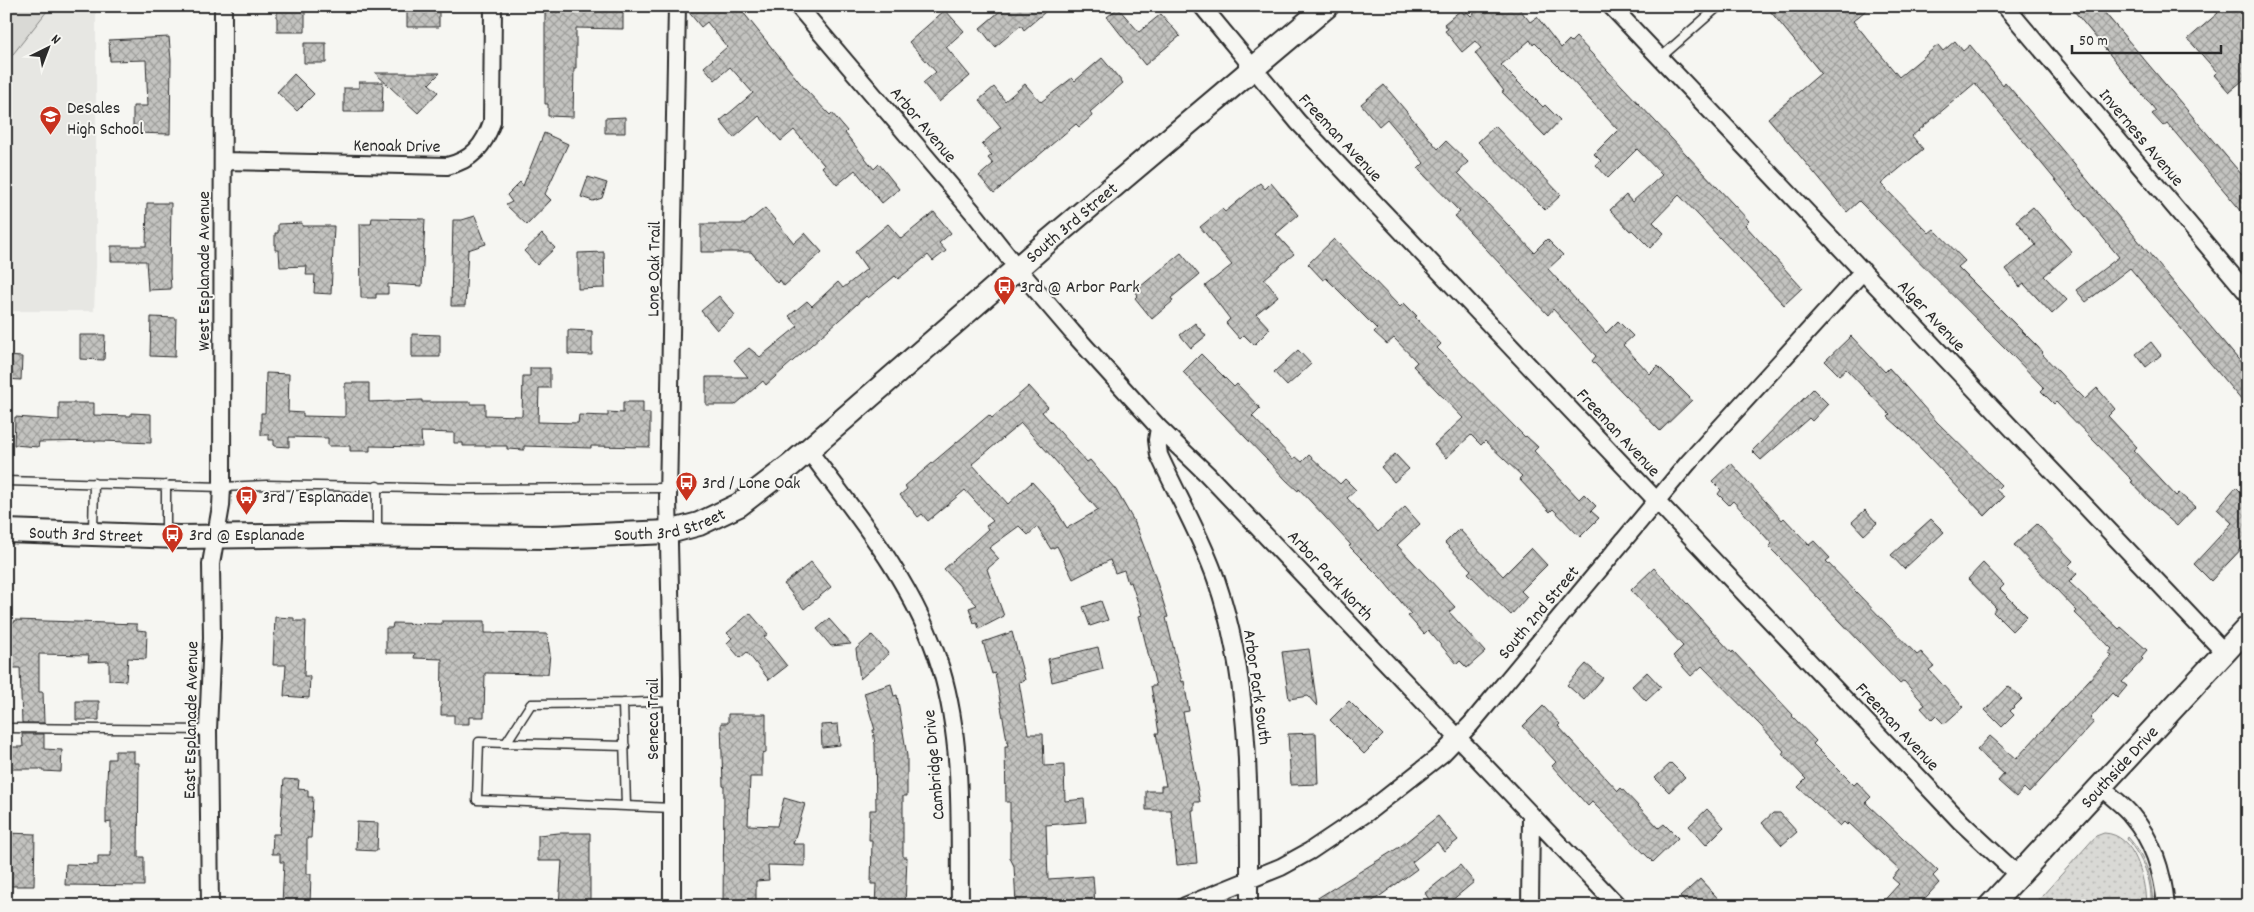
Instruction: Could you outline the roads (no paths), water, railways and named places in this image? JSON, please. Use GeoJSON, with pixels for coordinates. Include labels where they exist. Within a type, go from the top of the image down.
{"type":"FeatureCollection","features":[{"type":"Feature","properties":{"kind":"street","name":"West Esplanade Avenue"},"geometry":{"type":"LineString","coordinates":[[216,536],[222,486],[223,6]]}},
{"type":"Feature","properties":{"kind":"street","name":"Kenoak Drive"},"geometry":{"type":"LineString","coordinates":[[223,161],[447,166],[459,164],[478,151],[488,134],[492,122],[493,6]]}},
{"type":"Feature","properties":{"kind":"street","name":"Lone Oak Trail"},"geometry":{"type":"LineString","coordinates":[[670,532],[669,488],[677,6]]}},
{"type":"Feature","properties":{"kind":"street","name":"Arbor Avenue"},"geometry":{"type":"LineString","coordinates":[[798,6],[977,217],[1018,269]]}},
{"type":"Feature","properties":{"kind":"street","name":"Freeman Avenue"},"geometry":{"type":"LineString","coordinates":[[1202,6],[1254,68],[1272,94],[1298,122],[1954,814],[2018,875]]}},
{"type":"Feature","properties":{"kind":"street","name":"South 3rd Street"},"geometry":{"type":"LineString","coordinates":[[6,532],[166,536],[377,535],[550,537],[670,532],[699,524],[726,513],[759,490],[808,450],[1327,6]]}},
{"type":"Feature","properties":{"kind":"street","name":"Alger Avenue"},"geometry":{"type":"LineString","coordinates":[[1611,6],[2224,652]]}},
{"type":"Feature","properties":{"kind":"street","name":"Inverness Avenue"},"geometry":{"type":"LineString","coordinates":[[2005,6],[2248,294]]}},
{"type":"Feature","properties":{"kind":"street","name":"Arbor Park North"},"geometry":{"type":"LineString","coordinates":[[1018,269],[1159,428],[1207,474],[1618,906]]}},
{"type":"Feature","properties":{"kind":"street","name":"South 2nd Street"},"geometry":{"type":"LineString","coordinates":[[1185,906],[1249,880],[1310,851],[1368,812],[1442,754],[1458,738],[1688,462],[1863,271]]}},
{"type":"Feature","properties":{"kind":"street","name":"Arbor Park South"},"geometry":{"type":"LineString","coordinates":[[1159,428],[1157,440],[1159,455],[1216,577],[1229,622],[1237,660],[1248,764],[1248,906]]}},
{"type":"Feature","properties":{"kind":"street","name":"Cambridge Drive"},"geometry":{"type":"LineString","coordinates":[[808,450],[886,556],[918,610],[941,668],[954,730],[959,797],[960,906]]}},
{"type":"Feature","properties":{"kind":"street","name":"Seneca Trail"},"geometry":{"type":"LineString","coordinates":[[670,532],[668,583],[672,701],[672,906]]}},
{"type":"Feature","properties":{"kind":"street","name":"East Esplanade Avenue"},"geometry":{"type":"LineString","coordinates":[[210,906],[208,730],[212,638],[211,564],[216,536]]}},
{"type":"Feature","properties":{"kind":"street","name":"Southside Drive"},"geometry":{"type":"LineString","coordinates":[[1990,906],[2248,627]]}},
{"type":"Feature","properties":{"kind":"street"},"geometry":{"type":"LineString","coordinates":[[2101,787],[2132,815],[2152,846],[2164,882],[2166,906]]}},
{"type":"Feature","properties":{"kind":"street"},"geometry":{"type":"LineString","coordinates":[[1530,906],[1531,816]]}},
{"type":"Feature","properties":{"kind":"lane"},"geometry":{"type":"LineString","coordinates":[[1660,58],[1719,6]]}},
{"type":"Feature","properties":{"kind":"lane"},"geometry":{"type":"LineString","coordinates":[[6,481],[465,489],[669,488]]}},
{"type":"Feature","properties":{"kind":"lane"},"geometry":{"type":"LineString","coordinates":[[92,534],[94,483]]}},
{"type":"Feature","properties":{"kind":"lane"},"geometry":{"type":"LineString","coordinates":[[166,485],[166,536]]}},
{"type":"Feature","properties":{"kind":"lane"},"geometry":{"type":"LineString","coordinates":[[377,486],[377,535]]}},
{"type":"Feature","properties":{"kind":"lane"},"geometry":{"type":"LineString","coordinates":[[506,743],[531,704],[672,701]]}},
{"type":"Feature","properties":{"kind":"lane"},"geometry":{"type":"LineString","coordinates":[[623,703],[626,806]]}},
{"type":"Feature","properties":{"kind":"lane"},"geometry":{"type":"LineString","coordinates":[[6,728],[208,730]]}},
{"type":"Feature","properties":{"kind":"lane"},"geometry":{"type":"LineString","coordinates":[[625,746],[479,742],[476,800],[672,808]]}},
{"type":"Feature","properties":{"kind":"place","name":"DeSales High School"},"geometry":{"type":"Point","coordinates":[51,136]}},
{"type":"Feature","properties":{"kind":"place","name":"3rd @ Arbor Park"},"geometry":{"type":"Point","coordinates":[1004,305]}},
{"type":"Feature","properties":{"kind":"place","name":"3rd / Lone Oak"},"geometry":{"type":"Point","coordinates":[686,501]}},
{"type":"Feature","properties":{"kind":"place","name":"3rd / Esplanade"},"geometry":{"type":"Point","coordinates":[246,515]}},
{"type":"Feature","properties":{"kind":"place","name":"3rd @ Esplanade"},"geometry":{"type":"Point","coordinates":[173,553]}}]}
